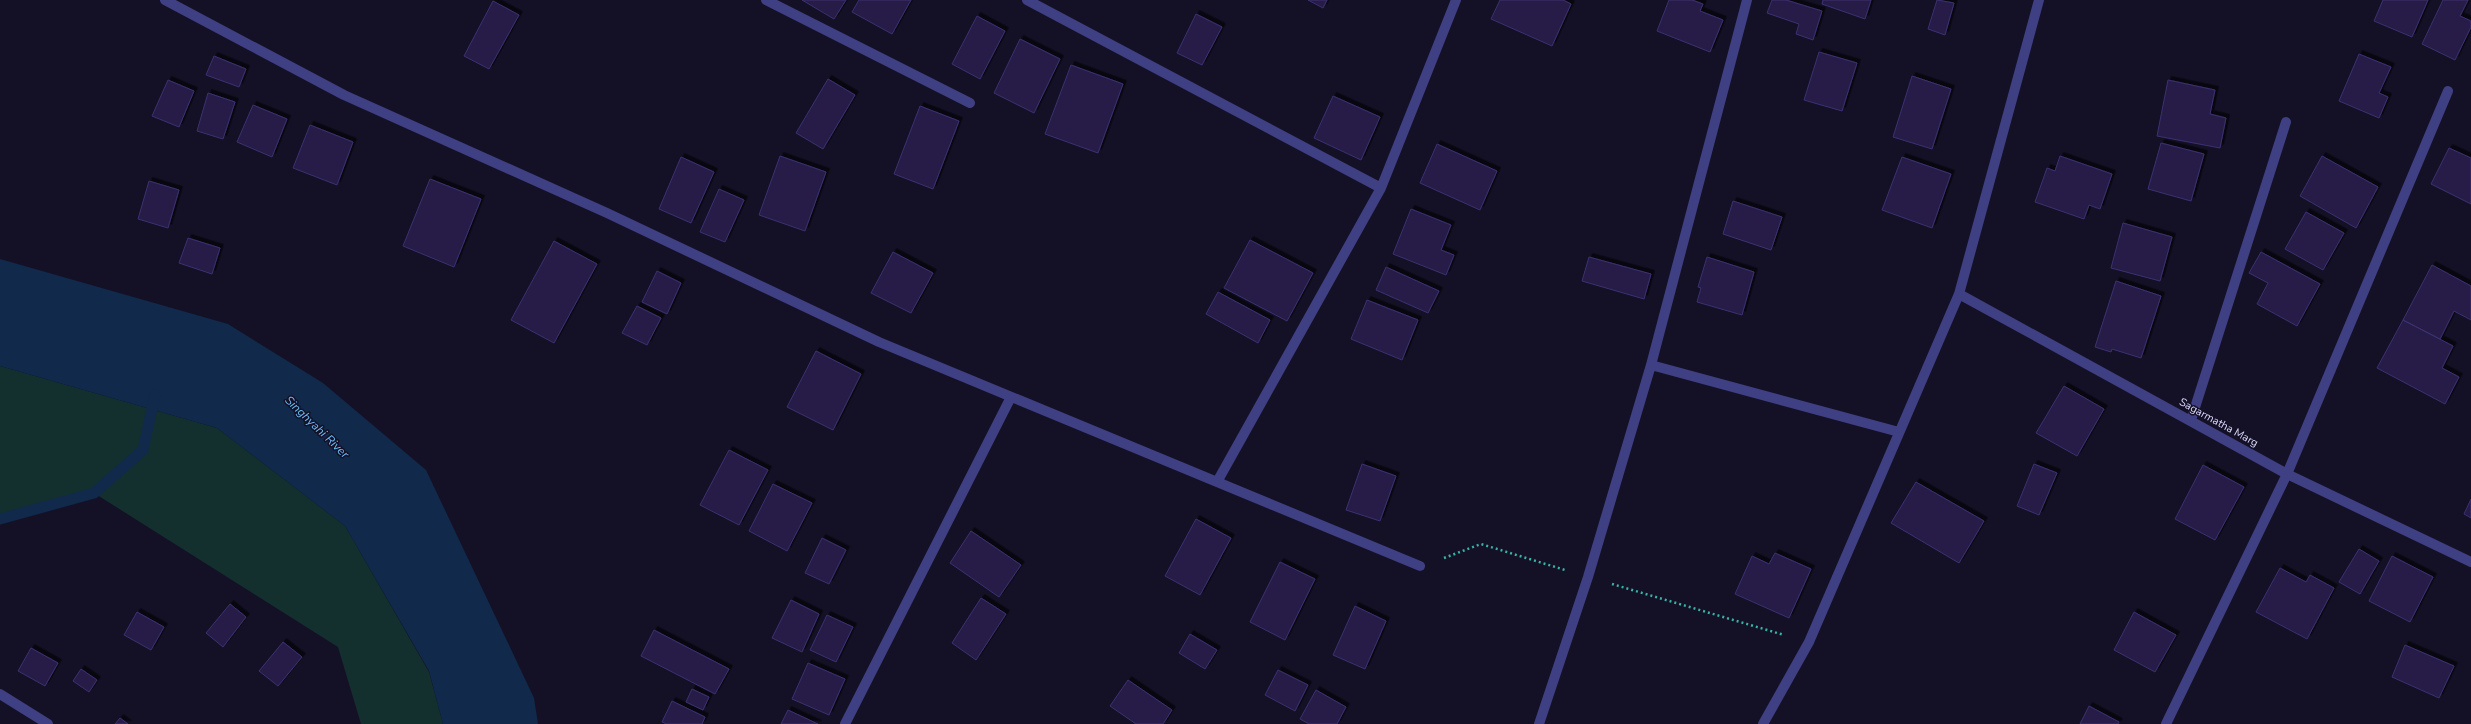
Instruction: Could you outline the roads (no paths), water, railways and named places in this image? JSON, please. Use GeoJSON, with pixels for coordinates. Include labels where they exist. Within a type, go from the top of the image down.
{"type":"FeatureCollection","features":[{"type":"Feature","properties":{"kind":"street"},"geometry":{"type":"LineString","coordinates":[[165,0],[344,95],[607,213],[879,342],[1420,566]]}},
{"type":"Feature","properties":{"kind":"street"},"geometry":{"type":"LineString","coordinates":[[766,0],[970,103]]}},
{"type":"Feature","properties":{"kind":"street"},"geometry":{"type":"LineString","coordinates":[[1027,0],[1381,188]]}},
{"type":"Feature","properties":{"kind":"street"},"geometry":{"type":"LineString","coordinates":[[1217,482],[1381,188],[1456,0]]}},
{"type":"Feature","properties":{"kind":"street"},"geometry":{"type":"LineString","coordinates":[[1539,724],[1588,577],[1651,365],[1747,0]]}},
{"type":"Feature","properties":{"kind":"street"},"geometry":{"type":"LineString","coordinates":[[1763,724],[1809,642],[1959,294],[2039,0]]}},
{"type":"Feature","properties":{"kind":"street"},"geometry":{"type":"LineString","coordinates":[[2166,724],[2287,474],[2448,91]]}},
{"type":"Feature","properties":{"kind":"street"},"geometry":{"type":"LineString","coordinates":[[2191,420],[2286,122]]}},
{"type":"Feature","properties":{"kind":"street","name":"Sagarmatha Marg"},"geometry":{"type":"LineString","coordinates":[[1959,294],[2287,474],[2471,562]]}},
{"type":"Feature","properties":{"kind":"street"},"geometry":{"type":"LineString","coordinates":[[1651,365],[1899,432]]}},
{"type":"Feature","properties":{"kind":"street"},"geometry":{"type":"LineString","coordinates":[[845,724],[1011,397]]}},
{"type":"Feature","properties":{"kind":"street"},"geometry":{"type":"LineString","coordinates":[[0,694],[48,724]]}},
{"type":"Feature","properties":{"kind":"water","name":"Singhyahi River"},"geometry":{"type":"Polygon","coordinates":[[[0,259],[228,324],[323,383],[426,470],[534,698],[538,724],[443,724],[429,671],[345,526],[217,428],[0,366],[0,259]]]}},
{"type":"Feature","properties":{"kind":"waterway"},"geometry":{"type":"LineString","coordinates":[[0,519],[94,493],[143,450],[155,395]]}}]}
